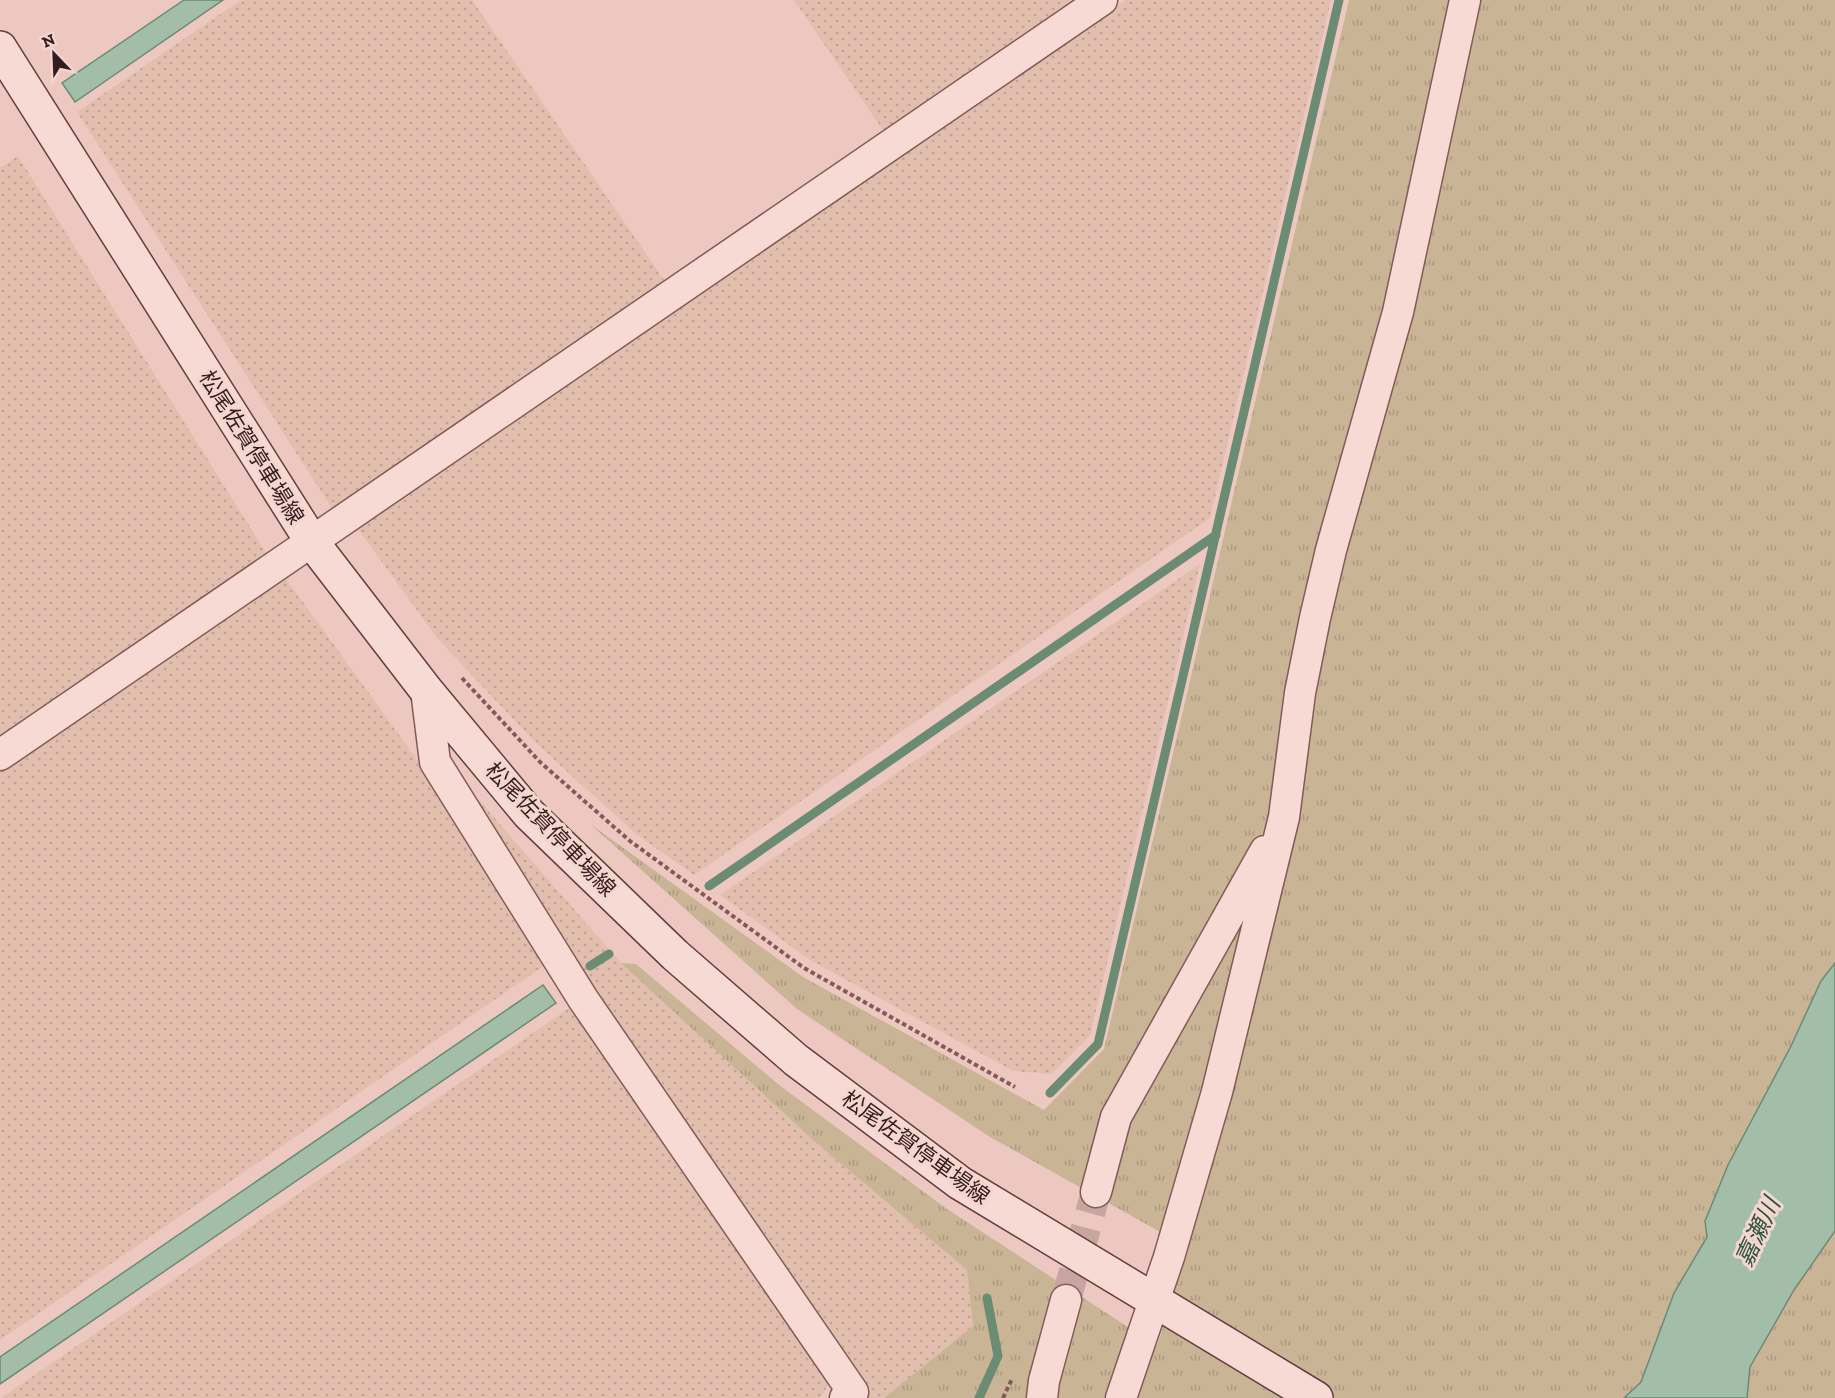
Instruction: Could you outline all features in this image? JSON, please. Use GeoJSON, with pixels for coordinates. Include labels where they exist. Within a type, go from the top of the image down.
{"type":"FeatureCollection","features":[{"type":"Feature","properties":{"kind":"main road","name":"松尾佐賀停車場線"},"geometry":{"type":"LineString","coordinates":[[0,48],[312,542],[426,690],[529,814],[675,955],[796,1060],[960,1183],[1316,1398]]}},
{"type":"Feature","properties":{"kind":"street"},"geometry":{"type":"LineString","coordinates":[[0,755],[1102,0]]}},
{"type":"Feature","properties":{"kind":"street"},"geometry":{"type":"LineString","coordinates":[[1121,1398],[1169,1257],[1217,1092],[1284,817],[1300,693],[1315,618],[1331,550],[1398,312],[1465,0]]}},
{"type":"Feature","properties":{"kind":"street"},"geometry":{"type":"LineString","coordinates":[[426,690],[435,762],[583,999],[853,1392],[845,1398]]}},
{"type":"Feature","properties":{"kind":"street"},"geometry":{"type":"LineString","coordinates":[[1096,1192],[1116,1117],[1284,817]]}},
{"type":"Feature","properties":{"kind":"street"},"geometry":{"type":"LineString","coordinates":[[1042,1398],[1044,1381],[1066,1300]]}},
{"type":"Feature","properties":{"kind":"path"},"geometry":{"type":"LineString","coordinates":[[454,670],[540,762],[630,841],[804,968],[1015,1086]]}},
{"type":"Feature","properties":{"kind":"shaded area"},"geometry":{"type":"Polygon","coordinates":[[[241,0],[472,0],[666,283],[333,510],[77,112],[241,0]]]}},
{"type":"Feature","properties":{"kind":"shaded area"},"geometry":{"type":"Polygon","coordinates":[[[794,0],[1079,0],[885,133],[794,0]]]}},
{"type":"Feature","properties":{"kind":"shaded area"},"geometry":{"type":"Polygon","coordinates":[[[1126,0],[1331,0],[1210,518],[694,875],[635,833],[537,744],[437,638],[356,526],[1126,0]]]}},
{"type":"Feature","properties":{"kind":"shaded area"},"geometry":{"type":"Polygon","coordinates":[[[18,156],[268,556],[0,739],[0,168],[18,156]]]}},
{"type":"Feature","properties":{"kind":"shaded area"},"geometry":{"type":"Polygon","coordinates":[[[1200,564],[1090,1036],[1052,1074],[1013,1071],[810,960],[720,895],[1200,564]]]}},
{"type":"Feature","properties":{"kind":"shaded area"},"geometry":{"type":"Polygon","coordinates":[[[284,576],[415,757],[548,963],[0,1340],[0,771],[284,576]]]}},
{"type":"Feature","properties":{"kind":"shaded area"},"geometry":{"type":"Polygon","coordinates":[[[478,799],[621,963],[813,1140],[967,1270],[973,1326],[884,1398],[869,1398],[591,988],[483,822],[478,799]]]}},
{"type":"Feature","properties":{"kind":"shaded area"},"geometry":{"type":"Polygon","coordinates":[[[575,1004],[829,1384],[820,1398],[1,1398],[575,1004]]]}},
{"type":"Feature","properties":{"kind":"green space"},"geometry":{"type":"Polygon","coordinates":[[[1349,0],[1835,0],[1835,963],[1821,981],[1791,1046],[1728,1165],[1705,1221],[1707,1237],[1674,1293],[1641,1382],[1624,1398],[884,1398],[973,1326],[967,1270],[813,1140],[621,963],[636,964],[779,1085],[947,1209],[1157,1346],[1189,1248],[990,1137],[797,1009],[590,824],[803,977],[1044,1110],[1104,1049],[1349,0]]]}},
{"type":"Feature","properties":{"kind":"green space"},"geometry":{"type":"Polygon","coordinates":[[[1835,1231],[1835,1398],[1747,1398],[1750,1367],[1794,1290],[1835,1231]]]}},
{"type":"Feature","properties":{"kind":"water"},"geometry":{"type":"Polygon","coordinates":[[[184,0],[223,0],[75,102],[62,83],[184,0]]]}},
{"type":"Feature","properties":{"kind":"water","name":"嘉瀬川"},"geometry":{"type":"Polygon","coordinates":[[[1835,963],[1835,1231],[1794,1290],[1750,1367],[1747,1398],[1624,1398],[1641,1382],[1674,1293],[1707,1237],[1705,1221],[1728,1165],[1791,1046],[1821,981],[1835,963]]]}},
{"type":"Feature","properties":{"kind":"water"},"geometry":{"type":"Polygon","coordinates":[[[543,985],[556,1003],[0,1384],[0,1357],[543,985]]]}},
{"type":"Feature","properties":{"kind":"waterway"},"geometry":{"type":"LineString","coordinates":[[1050,1093],[1098,1044],[1339,0]]}},
{"type":"Feature","properties":{"kind":"waterway"},"geometry":{"type":"LineString","coordinates":[[709,886],[1216,535]]}},
{"type":"Feature","properties":{"kind":"waterway"},"geometry":{"type":"LineString","coordinates":[[590,966],[609,954]]}},
{"type":"Feature","properties":{"kind":"waterway"},"geometry":{"type":"LineString","coordinates":[[979,1398],[998,1356],[987,1298]]}},
{"type":"Feature","properties":{"kind":"tunnel"},"geometry":{"type":"LineString","coordinates":[[1066,1300],[1096,1192]]}}]}
